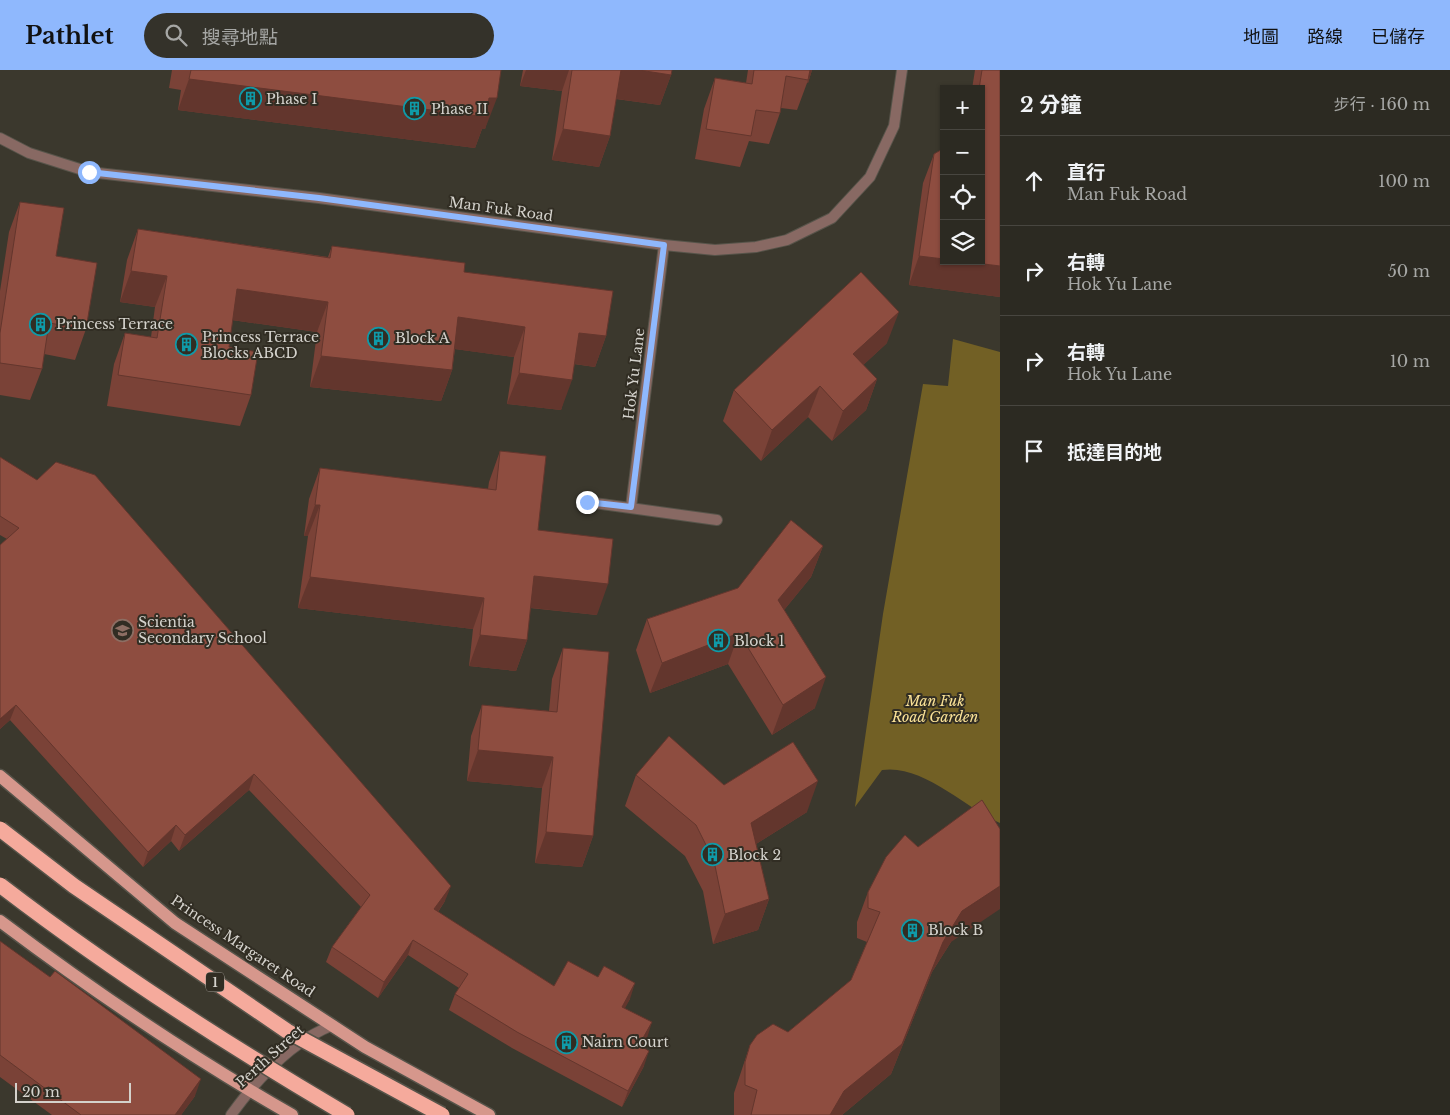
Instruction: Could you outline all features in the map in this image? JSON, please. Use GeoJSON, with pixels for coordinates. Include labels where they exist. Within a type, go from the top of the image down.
{"type":"FeatureCollection","features":[{"type":"Feature","properties":{"kind":"highway","name":"1"},"geometry":{"type":"LineString","coordinates":[[0,829],[74,886],[287,1031],[442,1115]]}},
{"type":"Feature","properties":{"kind":"highway"},"geometry":{"type":"LineString","coordinates":[[0,885],[56,928],[151,995],[255,1062],[347,1115]]}},
{"type":"Feature","properties":{"kind":"main road","name":"Princess Margaret Road"},"geometry":{"type":"LineString","coordinates":[[0,776],[175,923],[365,1047],[489,1115]]}},
{"type":"Feature","properties":{"kind":"main road"},"geometry":{"type":"LineString","coordinates":[[0,921],[59,966],[249,1090],[292,1115]]}},
{"type":"Feature","properties":{"kind":"street","name":"Man Fuk Road"},"geometry":{"type":"LineString","coordinates":[[0,138],[29,152],[89,172],[319,198],[664,245],[715,250],[756,247],[787,240],[832,218],[870,177],[894,126],[902,70]]}},
{"type":"Feature","properties":{"kind":"street","name":"Hok Yu Lane"},"geometry":{"type":"LineString","coordinates":[[631,507],[664,245]]}},
{"type":"Feature","properties":{"kind":"street"},"geometry":{"type":"LineString","coordinates":[[587,502],[717,520]]}},
{"type":"Feature","properties":{"kind":"street","name":"Perth Street"},"geometry":{"type":"LineString","coordinates":[[231,1115],[249,1090],[297,1045],[316,1032],[334,1025]]}},
{"type":"Feature","properties":{"kind":"green space","name":"Man Fuk Road Garden"},"geometry":{"type":"Polygon","coordinates":[[[953,339],[1000,352],[1000,823],[928,780],[897,770],[882,770],[855,807],[883,614],[923,384],[948,386],[953,339]]]}},
{"type":"Feature","properties":{"kind":"building"},"geometry":{"type":"Polygon","coordinates":[[[191,70],[501,70],[497,98],[489,98],[486,117],[189,79],[191,70]]]}},
{"type":"Feature","properties":{"kind":"building"},"geometry":{"type":"Polygon","coordinates":[[[572,70],[621,70],[610,136],[563,129],[572,70]]]}},
{"type":"Feature","properties":{"kind":"building"},"geometry":{"type":"Polygon","coordinates":[[[639,70],[672,70],[671,75],[639,70]]]}},
{"type":"Feature","properties":{"kind":"building"},"geometry":{"type":"Polygon","coordinates":[[[754,70],[810,70],[808,80],[786,76],[780,113],[756,110],[751,136],[706,129],[715,78],[752,84],[754,70]]]}},
{"type":"Feature","properties":{"kind":"building"},"geometry":{"type":"Polygon","coordinates":[[[982,70],[1000,70],[1000,266],[985,264],[985,85],[980,85],[982,70]]]}},
{"type":"Feature","properties":{"kind":"building"},"geometry":{"type":"Polygon","coordinates":[[[940,150],[940,259],[919,256],[934,154],[940,150]]]}},
{"type":"Feature","properties":{"kind":"building","name":"Princess Terrace"},"geometry":{"type":"Polygon","coordinates":[[[20,202],[64,208],[56,256],[97,263],[86,329],[49,323],[42,369],[0,363],[0,333],[20,202]]]}},
{"type":"Feature","properties":{"kind":"building"},"geometry":{"type":"Polygon","coordinates":[[[138,229],[330,258],[332,246],[465,263],[464,272],[613,291],[606,336],[579,333],[572,380],[519,373],[525,327],[458,317],[452,370],[321,356],[328,302],[237,289],[229,347],[258,352],[251,395],[118,375],[125,333],[157,338],[167,276],[131,271],[138,229]]]}},
{"type":"Feature","properties":{"kind":"building"},"geometry":{"type":"Polygon","coordinates":[[[861,272],[899,312],[853,354],[877,379],[843,411],[820,386],[772,430],[734,390],[861,272]]]}},
{"type":"Feature","properties":{"kind":"building"},"geometry":{"type":"Polygon","coordinates":[[[500,451],[546,456],[538,530],[613,539],[608,584],[534,576],[527,640],[480,635],[484,598],[310,577],[320,505],[315,505],[320,468],[496,490],[500,451]]]}},
{"type":"Feature","properties":{"kind":"building","name":"Scientia Secondary School"},"geometry":{"type":"Polygon","coordinates":[[[0,457],[37,480],[56,462],[95,475],[451,886],[434,909],[554,986],[568,961],[598,977],[604,966],[635,983],[622,1007],[652,1022],[639,1045],[649,1051],[628,1091],[517,1032],[455,994],[468,974],[413,940],[384,982],[332,947],[370,895],[254,774],[185,835],[176,825],[148,852],[16,705],[0,719],[0,545],[19,528],[0,516],[0,457]]]}},
{"type":"Feature","properties":{"kind":"building"},"geometry":{"type":"Polygon","coordinates":[[[791,520],[823,546],[778,600],[826,677],[783,705],[739,633],[662,663],[647,619],[738,588],[791,520]]]}},
{"type":"Feature","properties":{"kind":"building"},"geometry":{"type":"Polygon","coordinates":[[[563,648],[609,652],[593,836],[546,832],[553,757],[478,750],[482,705],[557,712],[563,648]]]}},
{"type":"Feature","properties":{"kind":"building"},"geometry":{"type":"Polygon","coordinates":[[[669,736],[724,785],[793,742],[818,781],[751,823],[769,899],[725,914],[714,861],[696,825],[636,775],[669,736]]]}},
{"type":"Feature","properties":{"kind":"building"},"geometry":{"type":"Polygon","coordinates":[[[982,800],[1000,829],[1000,886],[962,911],[943,942],[902,1044],[844,1091],[830,1115],[751,1115],[757,1090],[745,1085],[745,1062],[750,1045],[757,1035],[773,1024],[788,1032],[851,980],[880,912],[868,908],[868,892],[886,857],[905,835],[918,847],[982,800]]]}},
{"type":"Feature","properties":{"kind":"building"},"geometry":{"type":"Polygon","coordinates":[[[0,941],[50,977],[55,971],[201,1079],[175,1115],[81,1115],[0,1055],[0,941]]]}},
{"type":"Feature","properties":{"kind":"place","name":"Phase I"},"geometry":{"type":"Point","coordinates":[250,99]}},
{"type":"Feature","properties":{"kind":"place","name":"Phase II"},"geometry":{"type":"Point","coordinates":[415,109]}},
{"type":"Feature","properties":{"kind":"place","name":"Princess Terrace"},"geometry":{"type":"Point","coordinates":[40,324]}},
{"type":"Feature","properties":{"kind":"place","name":"Block A"},"geometry":{"type":"Point","coordinates":[379,338]}},
{"type":"Feature","properties":{"kind":"place","name":"Princess Terrace Blocks ABCD"},"geometry":{"type":"Point","coordinates":[186,345]}},
{"type":"Feature","properties":{"kind":"place","name":"Scientia Secondary School"},"geometry":{"type":"Point","coordinates":[122,630]}},
{"type":"Feature","properties":{"kind":"place","name":"Block 1"},"geometry":{"type":"Point","coordinates":[718,641]}},
{"type":"Feature","properties":{"kind":"place","name":"Block 2"},"geometry":{"type":"Point","coordinates":[712,855]}},
{"type":"Feature","properties":{"kind":"place","name":"Block B"},"geometry":{"type":"Point","coordinates":[912,930]}},
{"type":"Feature","properties":{"kind":"place","name":"Nairn Court"},"geometry":{"type":"Point","coordinates":[566,1042]}},
{"type":"Feature","properties":{"kind":"route"},"geometry":{"type":"LineString","coordinates":[[89,172],[319,198],[664,245],[631,507],[587,502]]}}]}
